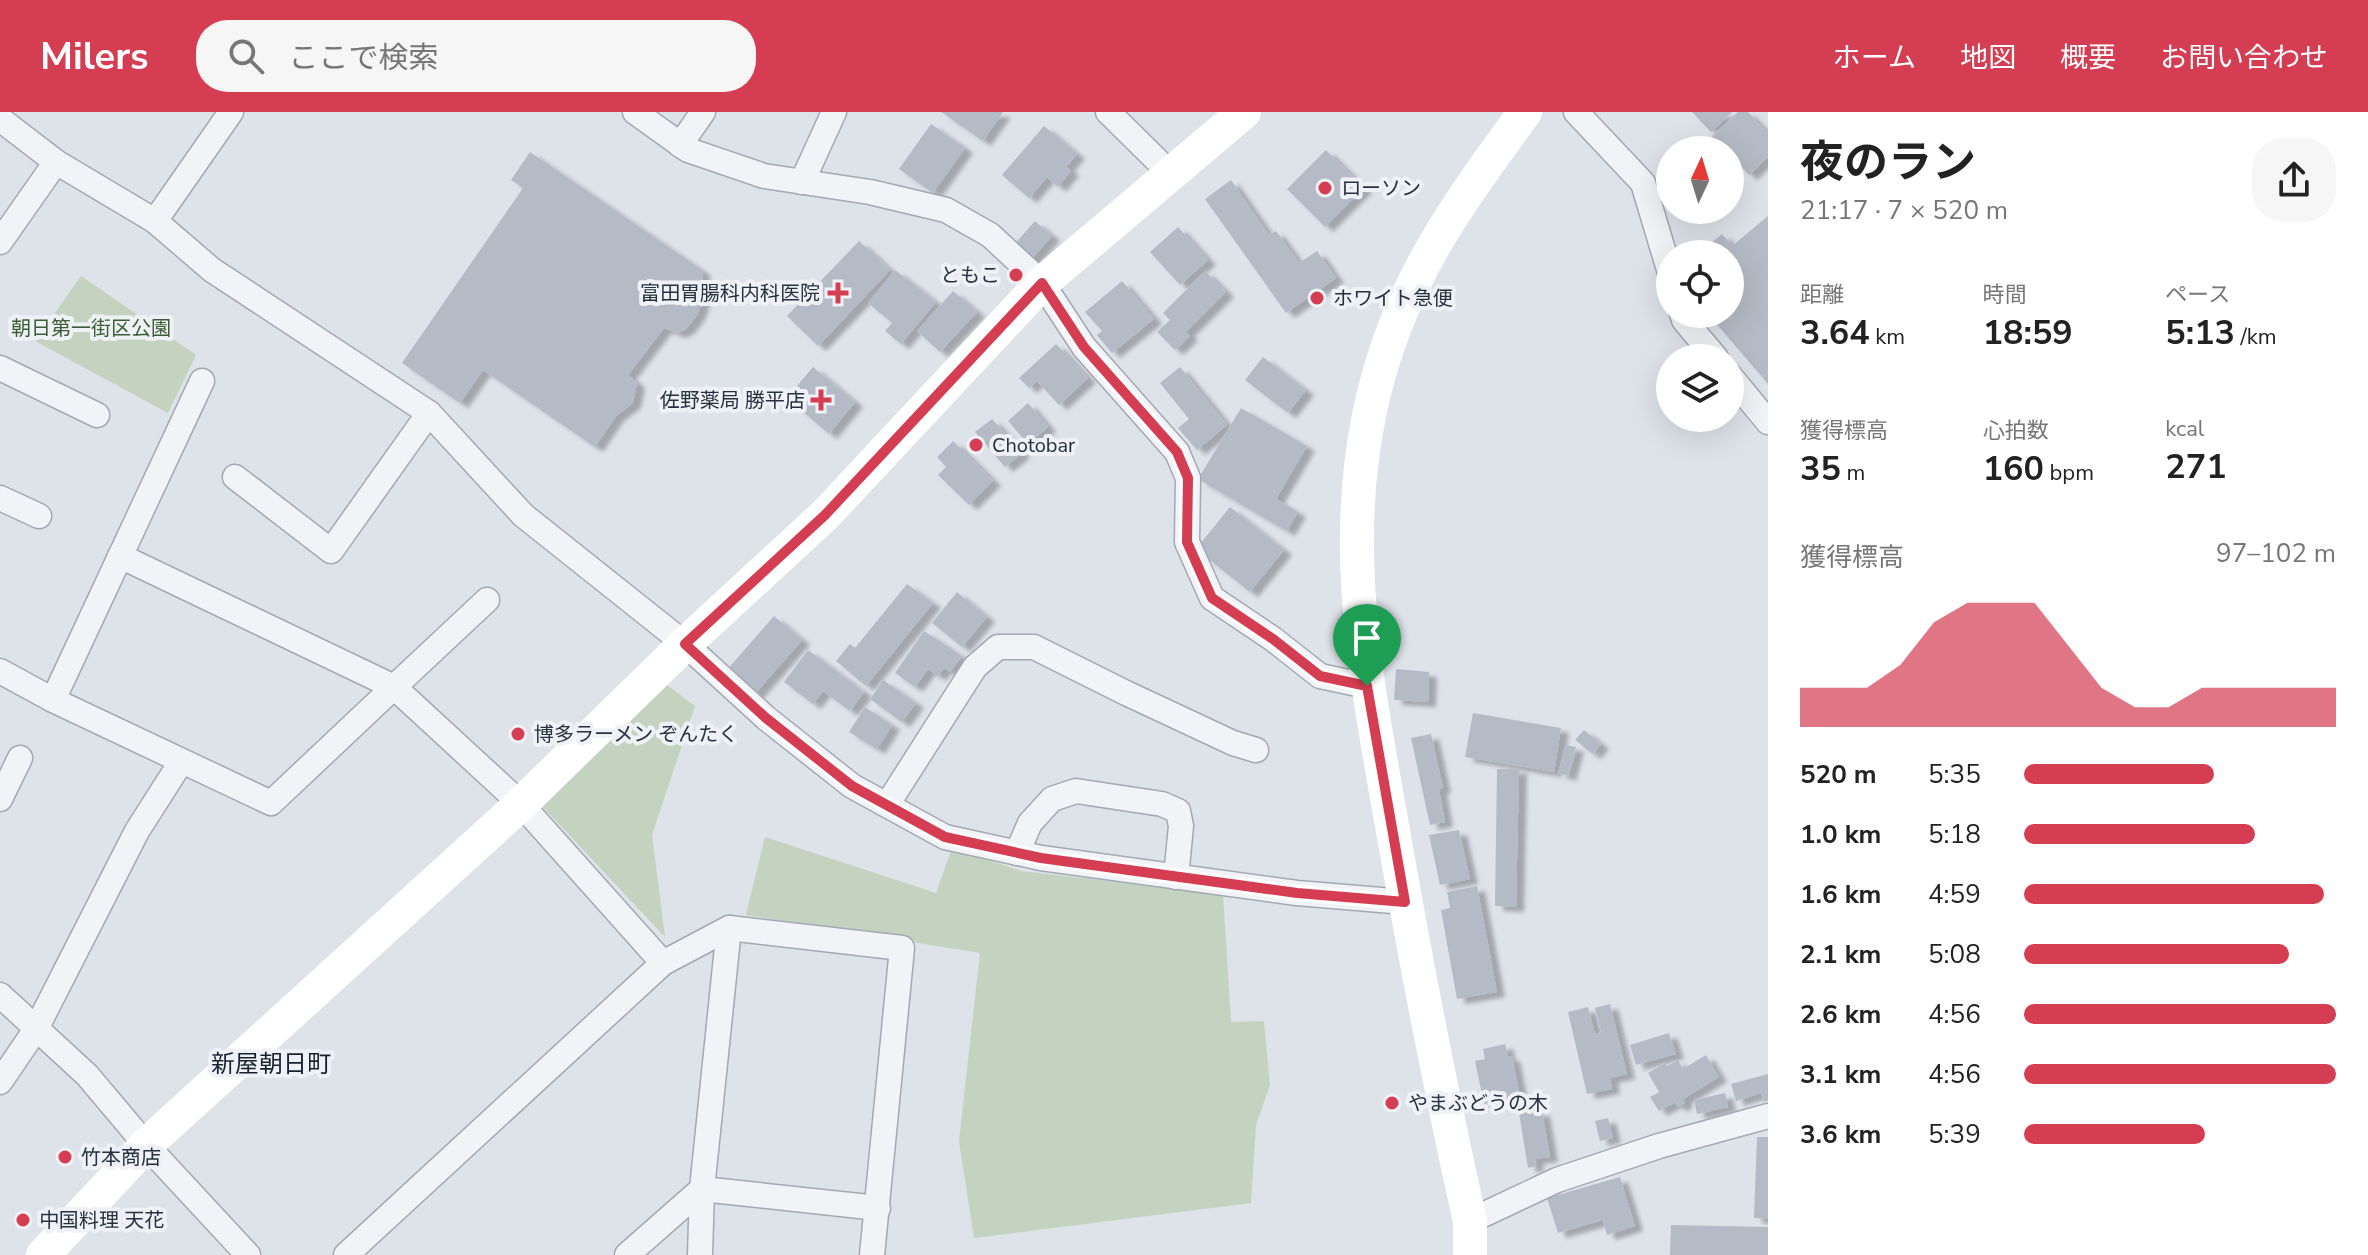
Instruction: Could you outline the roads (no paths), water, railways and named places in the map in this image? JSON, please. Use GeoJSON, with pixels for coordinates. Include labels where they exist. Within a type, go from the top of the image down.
{"type":"FeatureCollection","features":[{"type":"Feature","properties":{"kind":"street"},"geometry":{"type":"LineString","coordinates":[[155,221],[231,112]]}},
{"type":"Feature","properties":{"kind":"street"},"geometry":{"type":"LineString","coordinates":[[635,112],[680,145],[764,176],[870,192],[946,210],[990,235],[1042,283],[1084,347],[1177,452],[1188,478],[1187,542],[1212,598],[1273,639],[1320,676],[1367,686]]}},
{"type":"Feature","properties":{"kind":"street"},"geometry":{"type":"LineString","coordinates":[[680,145],[703,112]]}},
{"type":"Feature","properties":{"kind":"street"},"geometry":{"type":"LineString","coordinates":[[802,182],[834,112]]}},
{"type":"Feature","properties":{"kind":"street"},"geometry":{"type":"LineString","coordinates":[[1108,112],[1171,174]]}},
{"type":"Feature","properties":{"kind":"street"},"geometry":{"type":"LineString","coordinates":[[43,1255],[146,1145],[521,804],[685,644],[825,515],[1042,283],[1244,112]]}},
{"type":"Feature","properties":{"kind":"street"},"geometry":{"type":"LineString","coordinates":[[1470,1255],[1470,1221],[1426,1022],[1367,686],[1356,591],[1356,512],[1369,415],[1393,329],[1451,216],[1525,112]]}},
{"type":"Feature","properties":{"kind":"street"},"geometry":{"type":"LineString","coordinates":[[1576,112],[1643,183],[1660,240]]}},
{"type":"Feature","properties":{"kind":"street"},"geometry":{"type":"LineString","coordinates":[[0,119],[56,162],[155,221],[212,270],[429,413],[523,515],[685,644],[778,728],[852,786],[945,837],[1017,853],[1297,893],[1405,902]]}},
{"type":"Feature","properties":{"kind":"street"},"geometry":{"type":"LineString","coordinates":[[0,242],[56,162]]}},
{"type":"Feature","properties":{"kind":"street"},"geometry":{"type":"LineString","coordinates":[[1691,328],[1704,344]]}},
{"type":"Feature","properties":{"kind":"street"},"geometry":{"type":"LineString","coordinates":[[0,368],[97,415]]}},
{"type":"Feature","properties":{"kind":"street"},"geometry":{"type":"LineString","coordinates":[[53,700],[202,381]]}},
{"type":"Feature","properties":{"kind":"street"},"geometry":{"type":"LineString","coordinates":[[1744,393],[1768,422]]}},
{"type":"Feature","properties":{"kind":"street"},"geometry":{"type":"LineString","coordinates":[[235,477],[331,551],[429,413]]}},
{"type":"Feature","properties":{"kind":"street"},"geometry":{"type":"LineString","coordinates":[[0,498],[39,516]]}},
{"type":"Feature","properties":{"kind":"street"},"geometry":{"type":"LineString","coordinates":[[120,556],[394,687],[521,804],[663,963]]}},
{"type":"Feature","properties":{"kind":"street"},"geometry":{"type":"LineString","coordinates":[[0,671],[53,700],[271,803],[487,600]]}},
{"type":"Feature","properties":{"kind":"street"},"geometry":{"type":"LineString","coordinates":[[887,805],[975,667],[998,647],[1034,647],[1233,743],[1256,750]]}},
{"type":"Feature","properties":{"kind":"street"},"geometry":{"type":"LineString","coordinates":[[0,799],[20,758]]}},
{"type":"Feature","properties":{"kind":"street"},"geometry":{"type":"LineString","coordinates":[[0,1082],[36,1029],[137,831],[181,762]]}},
{"type":"Feature","properties":{"kind":"street"},"geometry":{"type":"LineString","coordinates":[[1017,853],[1030,823],[1052,799],[1076,791],[1133,799],[1162,804],[1178,811],[1181,826],[1176,877]]}},
{"type":"Feature","properties":{"kind":"street"},"geometry":{"type":"LineString","coordinates":[[700,1255],[702,1189],[729,928]]}},
{"type":"Feature","properties":{"kind":"street"},"geometry":{"type":"LineString","coordinates":[[346,1255],[663,963],[729,928],[902,948],[872,1255]]}},
{"type":"Feature","properties":{"kind":"street"},"geometry":{"type":"LineString","coordinates":[[0,995],[87,1075],[146,1145],[248,1255]]}},
{"type":"Feature","properties":{"kind":"street"},"geometry":{"type":"LineString","coordinates":[[1470,1221],[1557,1180],[1659,1146],[1768,1116]]}},
{"type":"Feature","properties":{"kind":"street"},"geometry":{"type":"LineString","coordinates":[[627,1255],[702,1189],[878,1208]]}},
{"type":"Feature","properties":{"kind":"place","name":"ローソン"},"geometry":{"type":"Point","coordinates":[1325,188]}},
{"type":"Feature","properties":{"kind":"place","name":"ともこ"},"geometry":{"type":"Point","coordinates":[1016,275]}},
{"type":"Feature","properties":{"kind":"place","name":"富田胃腸科内科医院"},"geometry":{"type":"Point","coordinates":[838,293]}},
{"type":"Feature","properties":{"kind":"place","name":"ホワイト急便"},"geometry":{"type":"Point","coordinates":[1317,298]}},
{"type":"Feature","properties":{"kind":"place","name":"佐野薬局 勝平店"},"geometry":{"type":"Point","coordinates":[821,400]}},
{"type":"Feature","properties":{"kind":"place","name":"Chotobar"},"geometry":{"type":"Point","coordinates":[976,445]}},
{"type":"Feature","properties":{"kind":"place","name":"博多ラーメン ぞんたく"},"geometry":{"type":"Point","coordinates":[518,734]}},
{"type":"Feature","properties":{"kind":"place","name":"やまぶどうの木"},"geometry":{"type":"Point","coordinates":[1392,1103]}},
{"type":"Feature","properties":{"kind":"place","name":"竹本商店"},"geometry":{"type":"Point","coordinates":[65,1157]}},
{"type":"Feature","properties":{"kind":"place","name":"中国料理 天花"},"geometry":{"type":"Point","coordinates":[23,1220]}},
{"type":"Feature","properties":{"kind":"district","name":"新屋朝日町"},"geometry":{"type":"Point","coordinates":[271,1064]}},
{"type":"Feature","properties":{"kind":"park label","name":"朝日第一街区公園"},"geometry":{"type":"Point","coordinates":[91,328]}}]}
